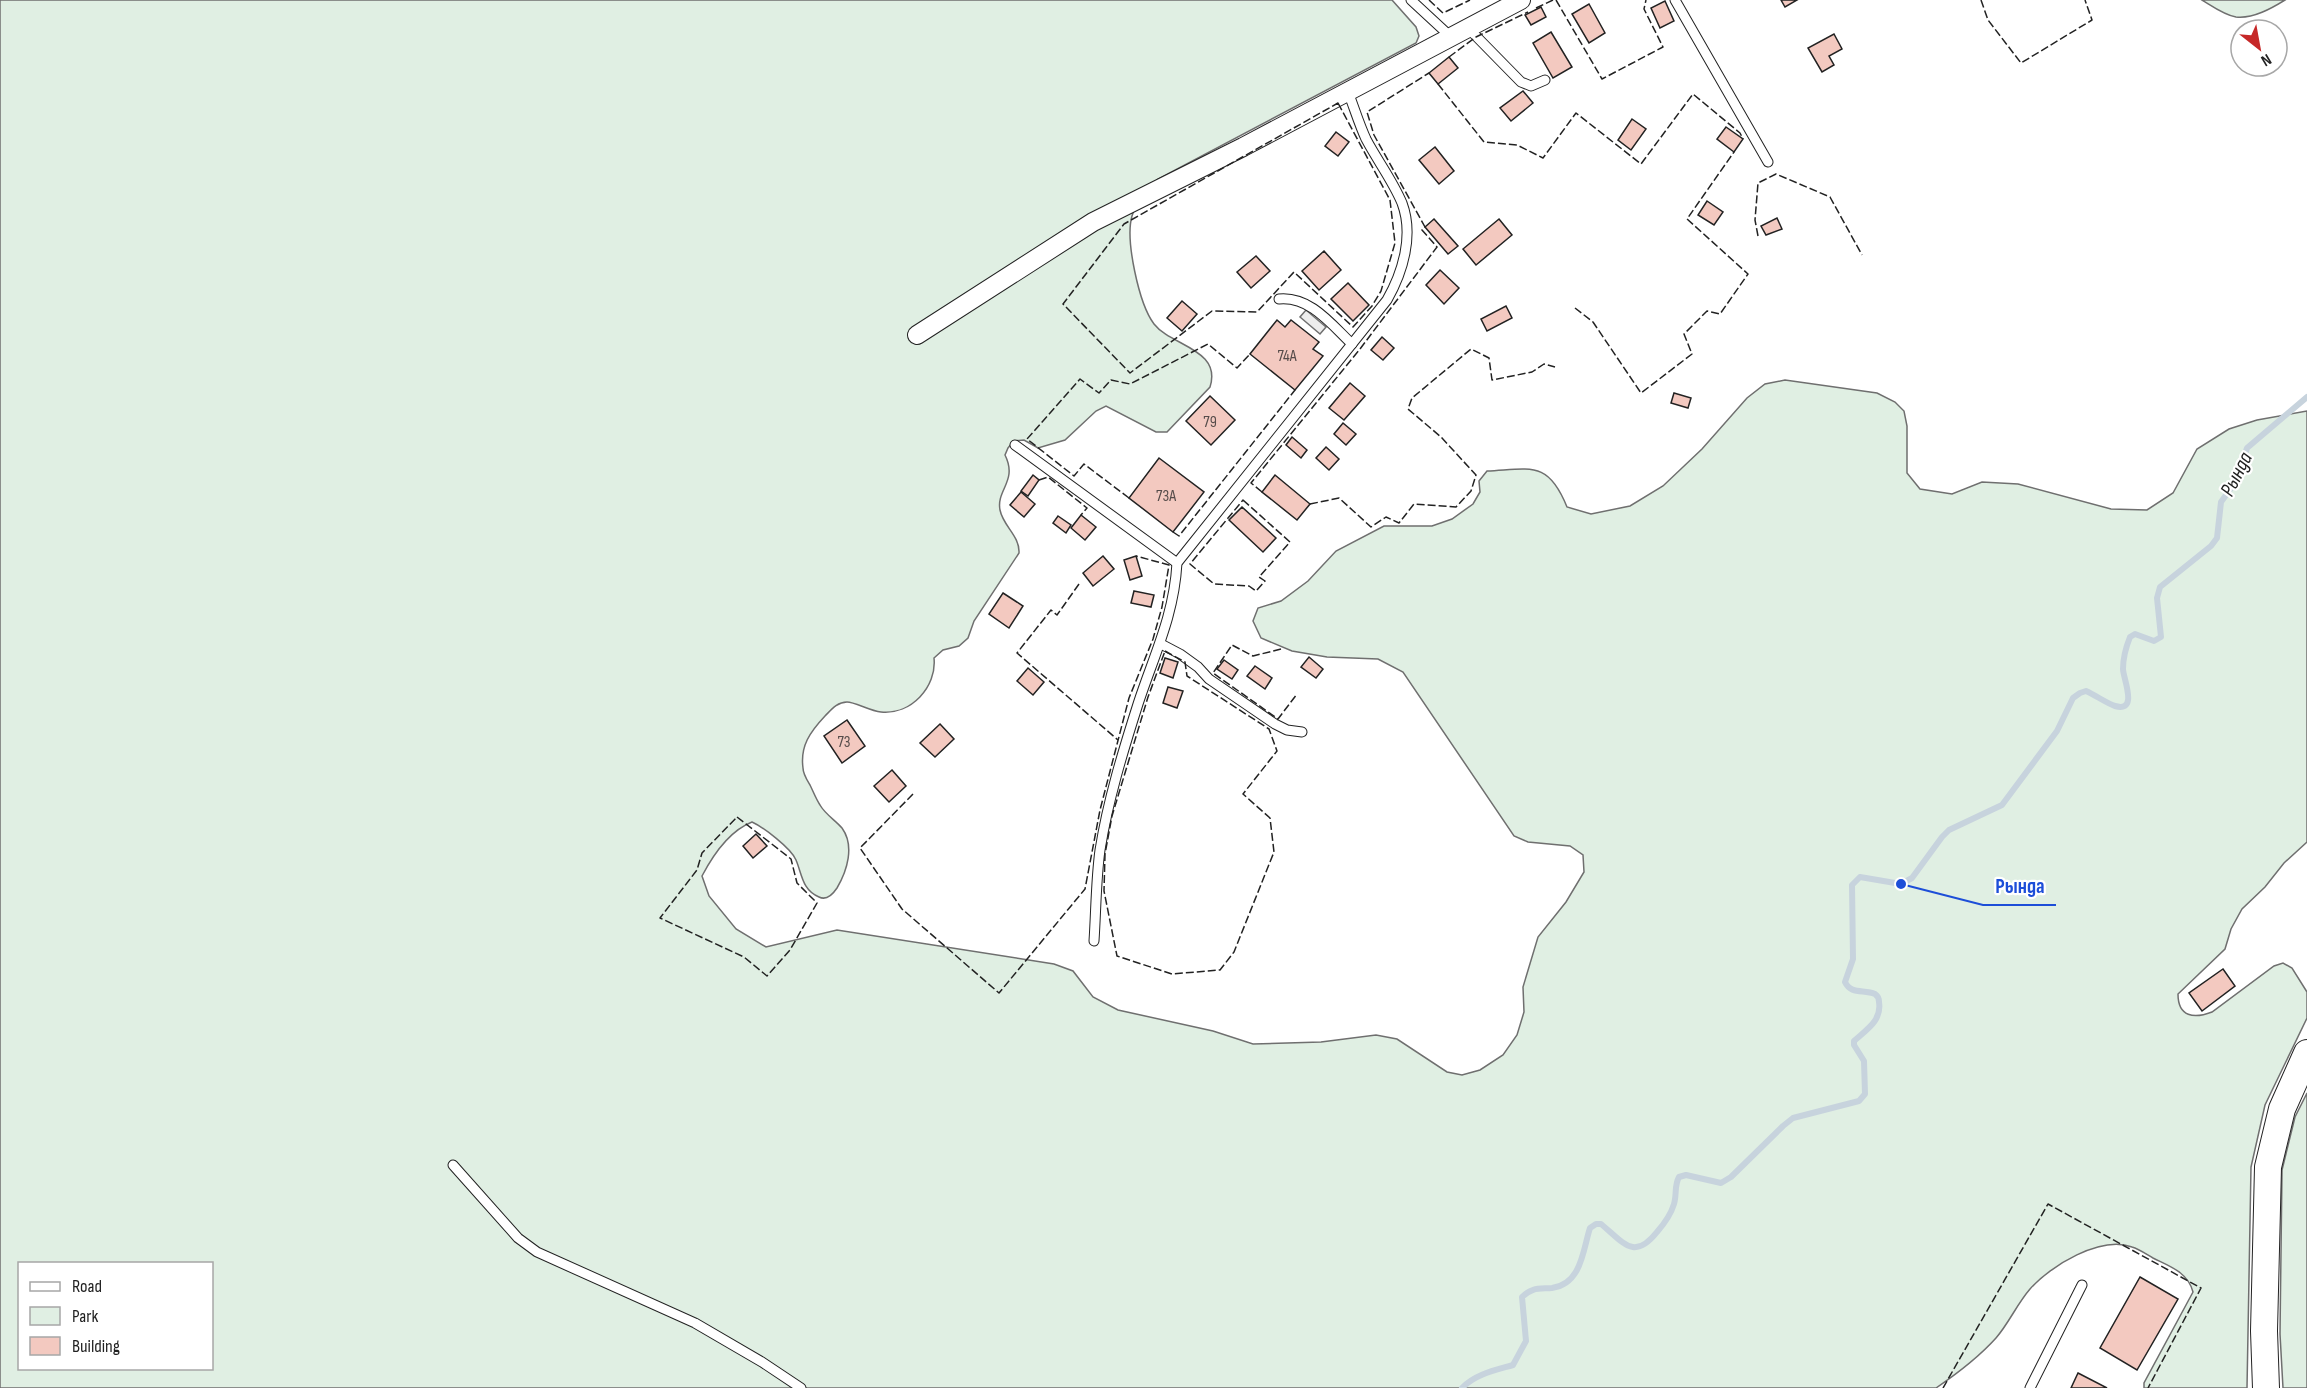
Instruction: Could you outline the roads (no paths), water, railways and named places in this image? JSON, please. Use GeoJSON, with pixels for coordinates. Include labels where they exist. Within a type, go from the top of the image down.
{"type":"FeatureCollection","features":[{"type":"Feature","properties":{"kind":"main road"},"geometry":{"type":"LineString","coordinates":[[2266,1388],[2264,1331],[2268,1167],[2282,1109],[2307,1053]]}},
{"type":"Feature","properties":{"kind":"street"},"geometry":{"type":"LineString","coordinates":[[917,335],[1093,222],[1348,92],[1521,0]]}},
{"type":"Feature","properties":{"kind":"lane"},"geometry":{"type":"LineString","coordinates":[[1411,0],[1451,37]]}},
{"type":"Feature","properties":{"kind":"lane"},"geometry":{"type":"LineString","coordinates":[[1675,0],[1768,162]]}},
{"type":"Feature","properties":{"kind":"lane"},"geometry":{"type":"LineString","coordinates":[[1468,28],[1521,82],[1531,86],[1545,80]]}},
{"type":"Feature","properties":{"kind":"lane"},"geometry":{"type":"LineString","coordinates":[[1094,941],[1100,852],[1107,813],[1139,702],[1171,613],[1177,563],[1387,300],[1397,283],[1407,240],[1407,226],[1402,204],[1365,136],[1348,92]]}},
{"type":"Feature","properties":{"kind":"lane"},"geometry":{"type":"LineString","coordinates":[[1279,299],[1291,298],[1303,301],[1352,344]]}},
{"type":"Feature","properties":{"kind":"lane"},"geometry":{"type":"LineString","coordinates":[[1015,445],[1177,563]]}},
{"type":"Feature","properties":{"kind":"lane"},"geometry":{"type":"LineString","coordinates":[[1161,644],[1198,666],[1209,680],[1275,724],[1287,730],[1302,732]]}},
{"type":"Feature","properties":{"kind":"lane"},"geometry":{"type":"LineString","coordinates":[[453,1165],[518,1238],[537,1252],[694,1323],[762,1362],[801,1388]]}},
{"type":"Feature","properties":{"kind":"lane"},"geometry":{"type":"LineString","coordinates":[[2030,1388],[2082,1285]]}},
{"type":"Feature","properties":{"kind":"waterway","name":"Рында"},"geometry":{"type":"LineString","coordinates":[[1462,1388],[1479,1376],[1513,1365],[1526,1341],[1522,1297],[1532,1290],[1552,1288],[1570,1280],[1580,1264],[1590,1228],[1601,1224],[1623,1243],[1635,1247],[1642,1246],[1657,1232],[1669,1215],[1674,1204],[1679,1177],[1686,1175],[1721,1183],[1731,1177],[1793,1118],[1859,1101],[1865,1094],[1864,1061],[1854,1041],[1876,1020],[1879,1001],[1875,994],[1851,989],[1845,982],[1853,959],[1852,885],[1860,877],[1901,884],[1912,878],[1949,830],[2002,805],[2057,731],[2073,698],[2080,693],[2086,691],[2115,706],[2122,707],[2126,704],[2128,694],[2123,665],[2130,637],[2135,634],[2154,641],[2161,637],[2157,598],[2160,587],[2211,546],[2217,538],[2221,502],[2237,480],[2247,448],[2307,397]]}},
{"type":"Feature","properties":{"kind":"place","name":"Рында"},"geometry":{"type":"Point","coordinates":[1901,884]}}]}
